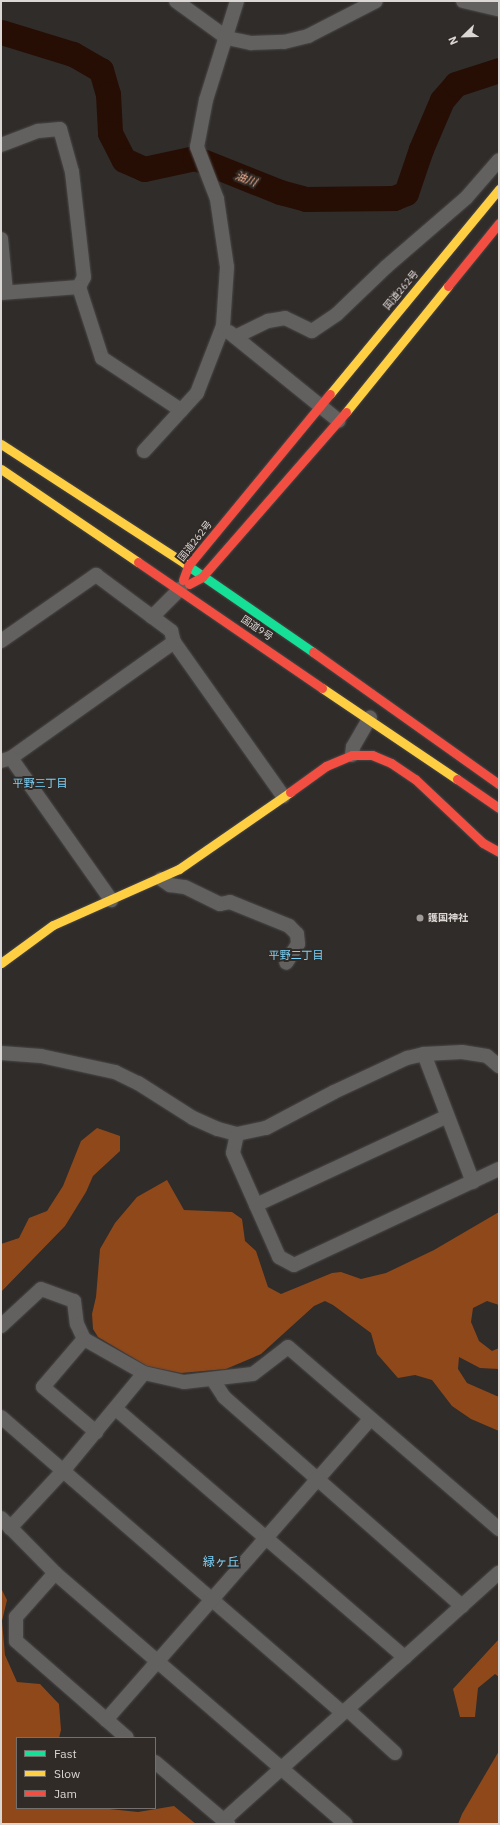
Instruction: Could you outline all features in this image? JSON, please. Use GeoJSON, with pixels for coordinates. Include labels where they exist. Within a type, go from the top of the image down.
{"type":"FeatureCollection","features":[{"type":"Feature","properties":{"kind":"main road","name":"国道262号"},"geometry":{"type":"LineString","coordinates":[[180,589],[188,566],[499,189]]}},
{"type":"Feature","properties":{"kind":"main road"},"geometry":{"type":"LineString","coordinates":[[180,589],[202,577],[339,421],[499,223]]}},
{"type":"Feature","properties":{"kind":"main road"},"geometry":{"type":"LineString","coordinates":[[1,444],[188,566]]}},
{"type":"Feature","properties":{"kind":"main road","name":"国道9号"},"geometry":{"type":"LineString","coordinates":[[1,469],[370,718],[499,808]]}},
{"type":"Feature","properties":{"kind":"main road","name":"国道9号"},"geometry":{"type":"LineString","coordinates":[[188,566],[394,708],[499,784]]}},
{"type":"Feature","properties":{"kind":"main road"},"geometry":{"type":"LineString","coordinates":[[1,963],[53,925],[161,879],[179,869],[326,766],[352,755],[372,755],[391,763],[415,779],[483,843],[499,852]]}},
{"type":"Feature","properties":{"kind":"street"},"geometry":{"type":"LineString","coordinates":[[176,1],[226,38],[251,43],[284,42],[308,36],[376,1]]}},
{"type":"Feature","properties":{"kind":"street"},"geometry":{"type":"LineString","coordinates":[[144,451],[197,394],[222,326],[227,267],[217,199],[197,147],[206,100],[237,1]]}},
{"type":"Feature","properties":{"kind":"street"},"geometry":{"type":"LineString","coordinates":[[463,1],[499,9]]}},
{"type":"Feature","properties":{"kind":"street"},"geometry":{"type":"LineString","coordinates":[[1,145],[38,131],[60,129],[72,172],[84,277],[79,287],[102,358],[181,410]]}},
{"type":"Feature","properties":{"kind":"street"},"geometry":{"type":"LineString","coordinates":[[235,337],[268,321],[285,318],[312,331],[337,314],[386,267],[466,198],[499,160]]}},
{"type":"Feature","properties":{"kind":"street"},"geometry":{"type":"LineString","coordinates":[[1,239],[4,292],[79,287]]}},
{"type":"Feature","properties":{"kind":"street"},"geometry":{"type":"LineString","coordinates":[[222,326],[339,421]]}},
{"type":"Feature","properties":{"kind":"street"},"geometry":{"type":"LineString","coordinates":[[1,641],[96,575],[171,631],[174,642],[283,796]]}},
{"type":"Feature","properties":{"kind":"street"},"geometry":{"type":"LineString","coordinates":[[152,617],[180,589]]}},
{"type":"Feature","properties":{"kind":"street"},"geometry":{"type":"LineString","coordinates":[[111,900],[6,760],[174,642]]}},
{"type":"Feature","properties":{"kind":"street"},"geometry":{"type":"LineString","coordinates":[[352,755],[353,747],[370,718]]}},
{"type":"Feature","properties":{"kind":"street"},"geometry":{"type":"LineString","coordinates":[[161,879],[170,885],[185,887],[220,904],[230,902],[289,926],[297,934],[298,944],[286,963]]}},
{"type":"Feature","properties":{"kind":"street"},"geometry":{"type":"LineString","coordinates":[[1,1053],[42,1056],[115,1072],[138,1082],[193,1118],[218,1129],[237,1134],[266,1128],[334,1092],[407,1058],[424,1054],[462,1052],[487,1056],[499,1066]]}},
{"type":"Feature","properties":{"kind":"street"},"geometry":{"type":"LineString","coordinates":[[424,1054],[446,1117],[473,1182]]}},
{"type":"Feature","properties":{"kind":"street"},"geometry":{"type":"LineString","coordinates":[[256,1205],[446,1117]]}},
{"type":"Feature","properties":{"kind":"street"},"geometry":{"type":"LineString","coordinates":[[237,1134],[233,1152],[256,1205],[279,1257],[294,1265],[499,1169]]}},
{"type":"Feature","properties":{"kind":"street"},"geometry":{"type":"LineString","coordinates":[[1,1326],[41,1289],[74,1301],[77,1324],[84,1339],[144,1373],[184,1382],[213,1380],[253,1374],[288,1348],[499,1528]]}},
{"type":"Feature","properties":{"kind":"street"},"geometry":{"type":"LineString","coordinates":[[84,1339],[43,1387],[96,1432]]}},
{"type":"Feature","properties":{"kind":"street"},"geometry":{"type":"LineString","coordinates":[[144,1373],[116,1409],[63,1471],[6,1523],[55,1573],[346,1824]]}},
{"type":"Feature","properties":{"kind":"street"},"geometry":{"type":"LineString","coordinates":[[213,1380],[224,1397],[462,1606]]}},
{"type":"Feature","properties":{"kind":"street"},"geometry":{"type":"LineString","coordinates":[[116,1409],[405,1658]]}},
{"type":"Feature","properties":{"kind":"street"},"geometry":{"type":"LineString","coordinates":[[1,1417],[213,1601],[395,1753]]}},
{"type":"Feature","properties":{"kind":"street"},"geometry":{"type":"LineString","coordinates":[[106,1720],[213,1601],[370,1419]]}},
{"type":"Feature","properties":{"kind":"street"},"geometry":{"type":"LineString","coordinates":[[156,1763],[226,1822],[281,1767],[405,1658],[499,1572]]}},
{"type":"Feature","properties":{"kind":"street"},"geometry":{"type":"LineString","coordinates":[[55,1573],[16,1617],[16,1640],[126,1737]]}},
{"type":"Feature","properties":{"kind":"shaded area"},"geometry":{"type":"Polygon","coordinates":[[[97,1128],[120,1136],[120,1151],[93,1176],[86,1192],[65,1226],[1,1292],[1,1244],[19,1238],[29,1218],[47,1211],[63,1186],[81,1141],[97,1128]]]}},
{"type":"Feature","properties":{"kind":"shaded area"},"geometry":{"type":"Polygon","coordinates":[[[167,1180],[184,1210],[232,1212],[242,1219],[245,1241],[256,1251],[268,1287],[281,1294],[332,1273],[341,1272],[361,1279],[386,1273],[434,1250],[499,1212],[499,1305],[487,1301],[473,1308],[471,1322],[479,1341],[492,1351],[499,1348],[499,1369],[480,1368],[459,1357],[458,1369],[467,1383],[499,1397],[499,1431],[471,1419],[452,1406],[432,1380],[415,1375],[398,1378],[377,1354],[371,1333],[333,1305],[325,1301],[314,1306],[261,1354],[226,1369],[181,1373],[147,1366],[98,1337],[93,1329],[92,1314],[96,1297],[100,1249],[115,1223],[137,1197],[167,1180]]]}},
{"type":"Feature","properties":{"kind":"shaded area"},"geometry":{"type":"Polygon","coordinates":[[[1,1588],[7,1600],[2,1621],[5,1655],[17,1682],[40,1684],[59,1704],[61,1730],[59,1737],[16,1737],[16,1809],[110,1809],[138,1812],[174,1806],[196,1824],[1,1824],[1,1588]]]}},
{"type":"Feature","properties":{"kind":"shaded area"},"geometry":{"type":"Polygon","coordinates":[[[499,1639],[499,1677],[495,1674],[478,1688],[475,1717],[460,1717],[453,1689],[499,1639]]]}},
{"type":"Feature","properties":{"kind":"shaded area"},"geometry":{"type":"Polygon","coordinates":[[[499,1751],[499,1824],[458,1824],[462,1814],[499,1751]]]}},
{"type":"Feature","properties":{"kind":"waterway","name":"油川"},"geometry":{"type":"LineString","coordinates":[[1,32],[73,54],[101,70],[108,94],[110,133],[124,160],[144,169],[195,158],[280,192],[306,199],[394,198],[406,193],[421,149],[442,100],[456,84],[499,70]]}},
{"type":"Feature","properties":{"kind":"traffic: fast"},"geometry":{"type":"LineString","coordinates":[[184,563],[313,652]]}},
{"type":"Feature","properties":{"kind":"traffic: slow"},"geometry":{"type":"LineString","coordinates":[[330,394],[499,189]]}},
{"type":"Feature","properties":{"kind":"traffic: slow"},"geometry":{"type":"LineString","coordinates":[[346,412],[448,286]]}},
{"type":"Feature","properties":{"kind":"traffic: slow"},"geometry":{"type":"LineString","coordinates":[[1,444],[184,563]]}},
{"type":"Feature","properties":{"kind":"traffic: slow"},"geometry":{"type":"LineString","coordinates":[[1,469],[138,562]]}},
{"type":"Feature","properties":{"kind":"traffic: slow"},"geometry":{"type":"LineString","coordinates":[[322,688],[457,779]]}},
{"type":"Feature","properties":{"kind":"traffic: slow"},"geometry":{"type":"LineString","coordinates":[[1,963],[53,925],[179,869],[290,792]]}},
{"type":"Feature","properties":{"kind":"traffic: jam"},"geometry":{"type":"LineString","coordinates":[[448,286],[499,223]]}},
{"type":"Feature","properties":{"kind":"traffic: jam"},"geometry":{"type":"LineString","coordinates":[[183,580],[188,566],[330,394]]}},
{"type":"Feature","properties":{"kind":"traffic: jam"},"geometry":{"type":"LineString","coordinates":[[189,584],[202,577],[346,412]]}},
{"type":"Feature","properties":{"kind":"traffic: jam"},"geometry":{"type":"LineString","coordinates":[[138,562],[322,688]]}},
{"type":"Feature","properties":{"kind":"traffic: jam"},"geometry":{"type":"LineString","coordinates":[[313,652],[499,784]]}},
{"type":"Feature","properties":{"kind":"traffic: jam"},"geometry":{"type":"LineString","coordinates":[[290,792],[326,766],[352,755],[372,755],[391,763],[415,779],[483,843],[499,852]]}},
{"type":"Feature","properties":{"kind":"traffic: jam"},"geometry":{"type":"LineString","coordinates":[[457,779],[499,808]]}},
{"type":"Feature","properties":{"kind":"place","name":"護国神社"},"geometry":{"type":"Point","coordinates":[420,918]}},
{"type":"Feature","properties":{"kind":"district","name":"平野三丁目"},"geometry":{"type":"Point","coordinates":[40,783]}},
{"type":"Feature","properties":{"kind":"district","name":"平野二丁目"},"geometry":{"type":"Point","coordinates":[296,955]}},
{"type":"Feature","properties":{"kind":"district","name":"緑ヶ丘"},"geometry":{"type":"Point","coordinates":[221,1562]}}]}
